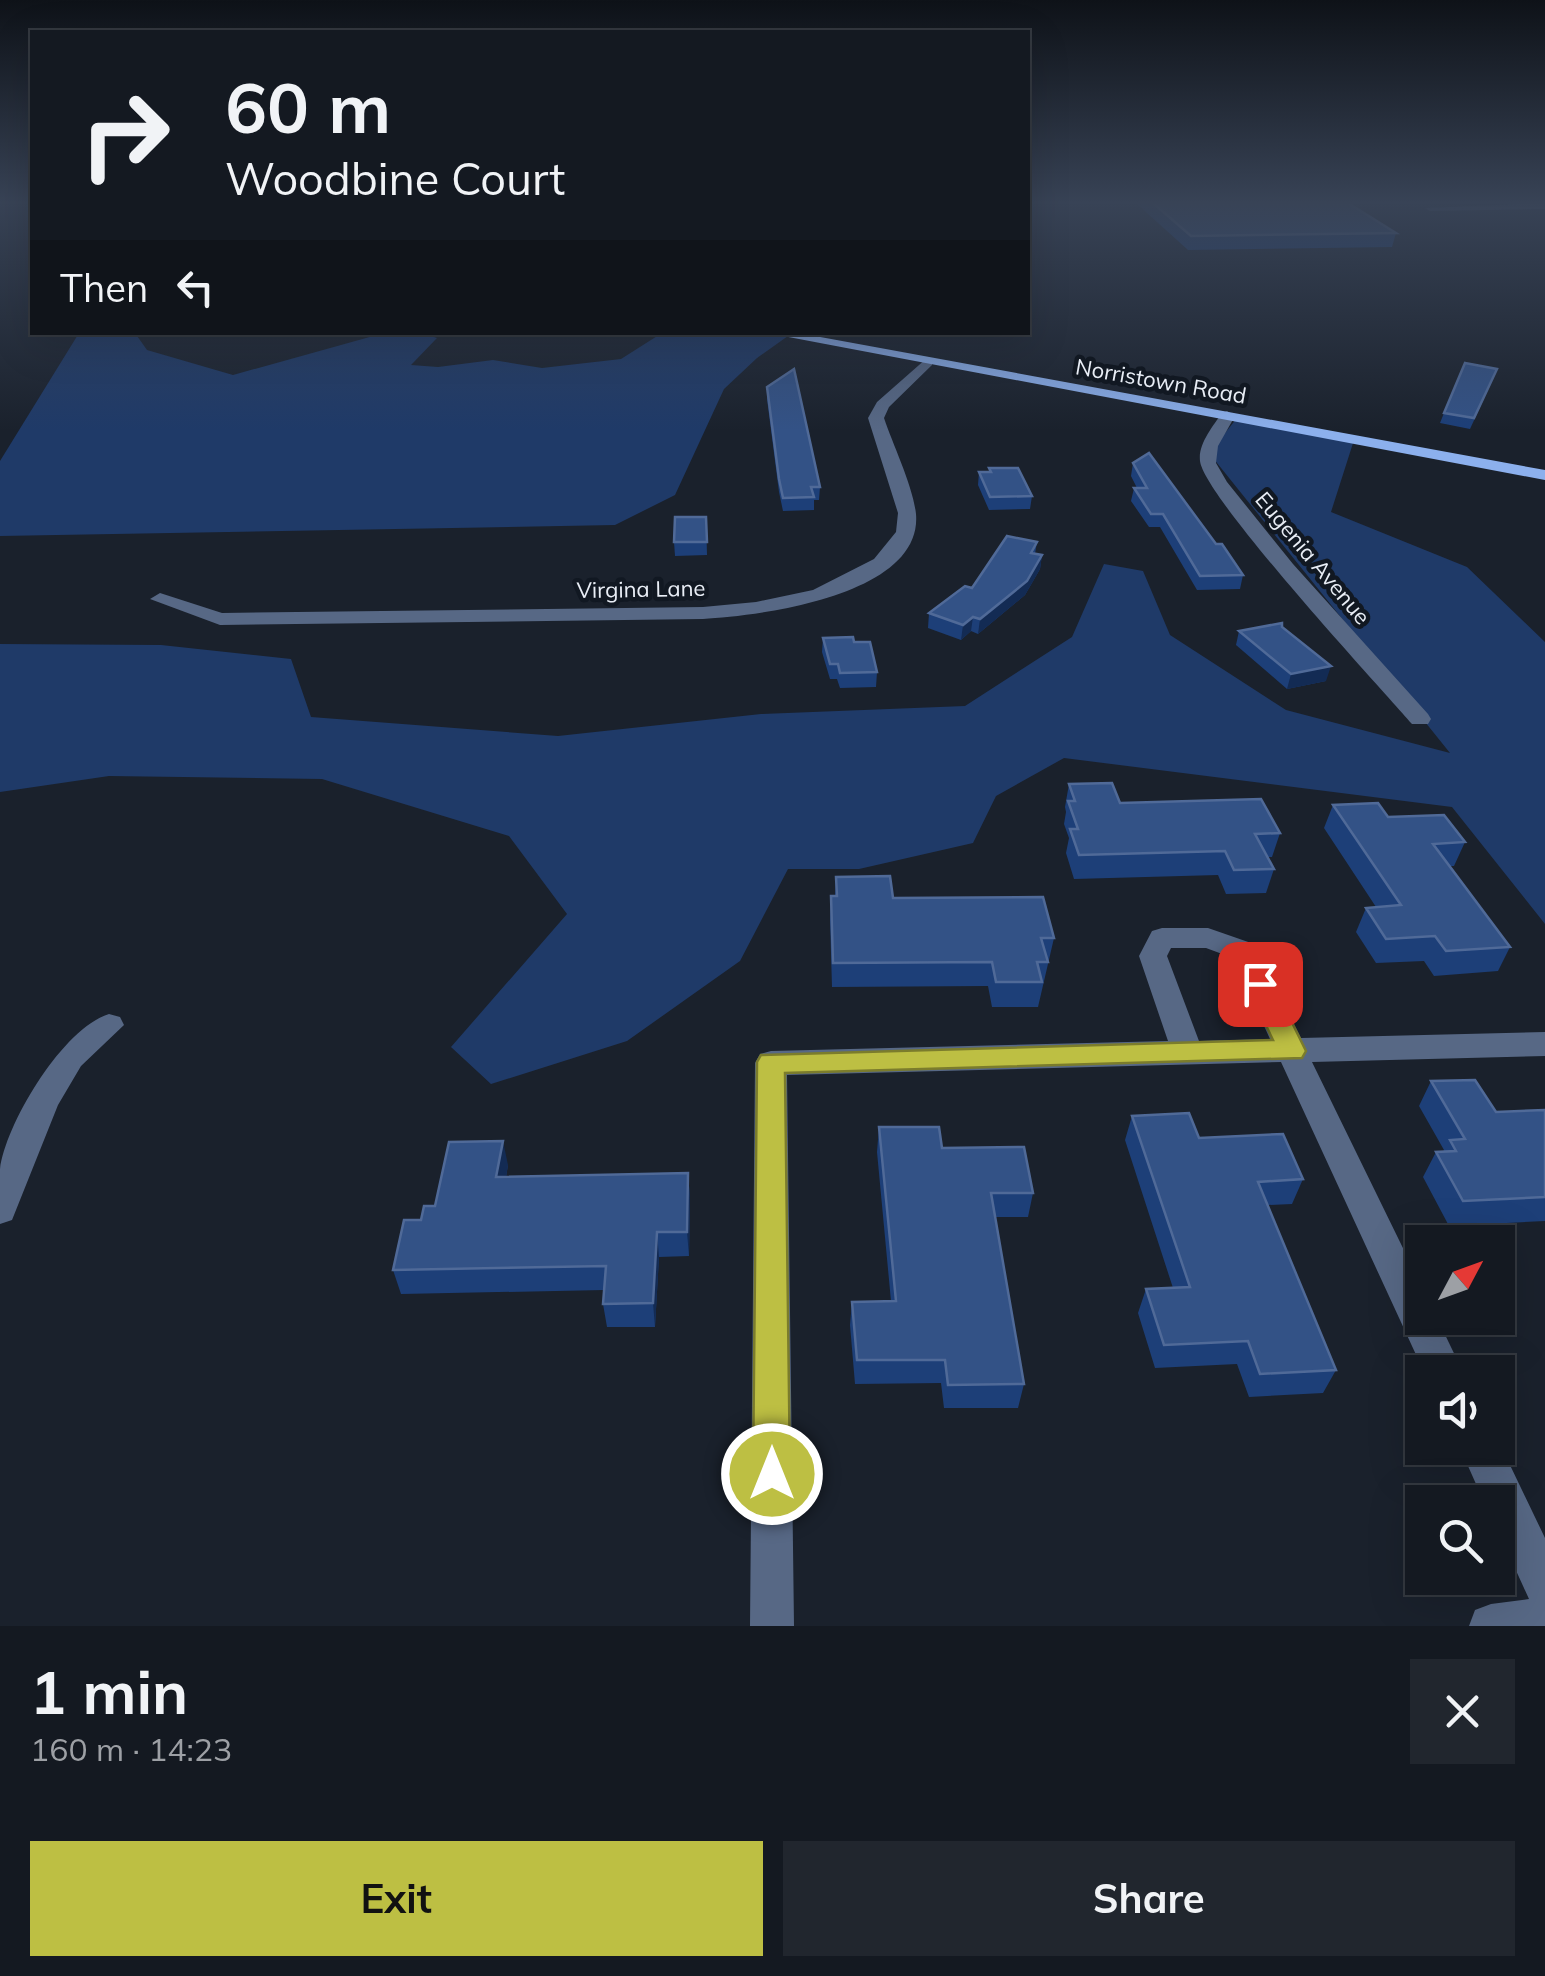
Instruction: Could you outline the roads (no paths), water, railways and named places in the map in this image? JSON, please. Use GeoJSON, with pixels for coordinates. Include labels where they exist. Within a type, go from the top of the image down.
{"type":"FeatureCollection","features":[{"type":"Feature","properties":{"kind":"main road","name":"Norristown Road"},"geometry":{"type":"LineString","coordinates":[[784,335],[1545,475]]}},
{"type":"Feature","properties":{"kind":"street","name":"Virgina Lane"},"geometry":{"type":"LineString","coordinates":[[160,599],[220,619],[715,613],[809,598],[873,569],[902,539],[908,526],[876,418],[882,405],[927,362]]}},
{"type":"Feature","properties":{"kind":"street","name":"Eugenia Avenue"},"geometry":{"type":"LineString","coordinates":[[1227,416],[1210,446],[1208,463],[1220,484],[1286,568],[1420,719]]}},
{"type":"Feature","properties":{"kind":"street"},"geometry":{"type":"LineString","coordinates":[[1188,1053],[1153,956],[1162,938],[1208,938],[1244,951],[1436,1355]]}},
{"type":"Feature","properties":{"kind":"street"},"geometry":{"type":"LineString","coordinates":[[0,1209],[52,1086],[70,1056],[109,1025]]}},
{"type":"Feature","properties":{"kind":"street"},"geometry":{"type":"LineString","coordinates":[[772,1626],[771,1062],[1545,1044]]}},
{"type":"Feature","properties":{"kind":"street"},"geometry":{"type":"LineString","coordinates":[[1488,1465],[1545,1585]]}},
{"type":"Feature","properties":{"kind":"street"},"geometry":{"type":"LineString","coordinates":[[1491,1626],[1545,1620]]}}]}
